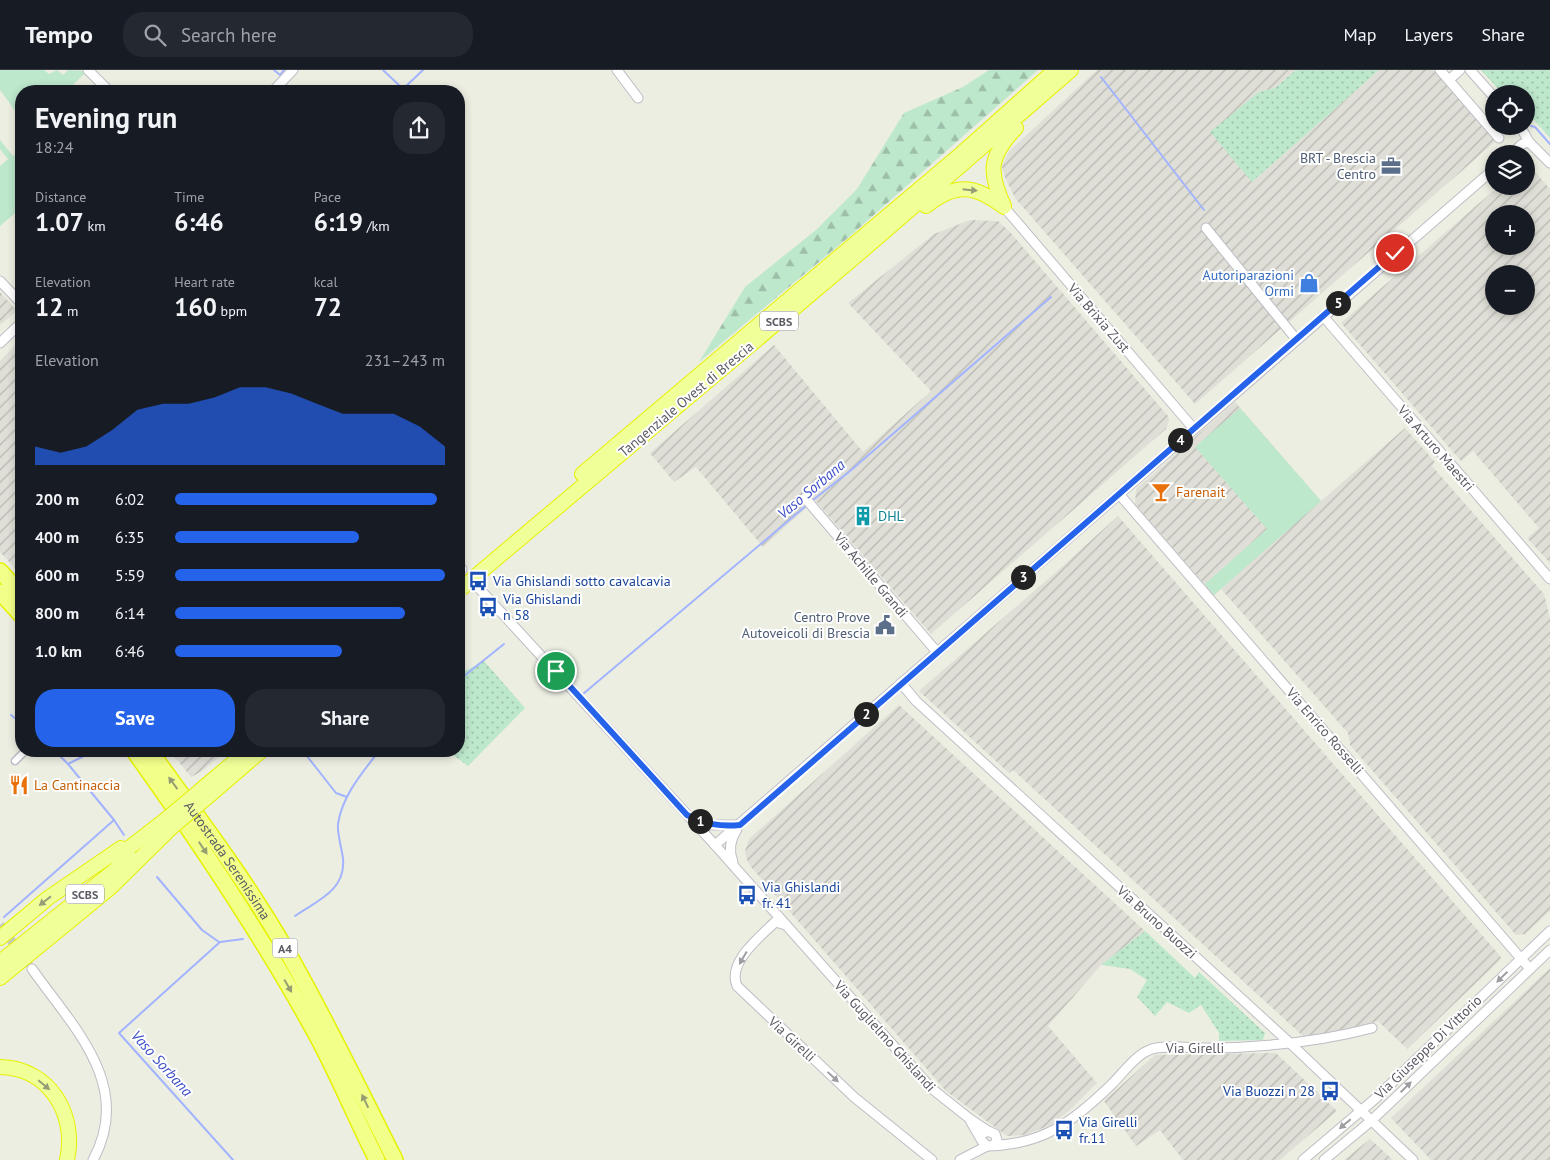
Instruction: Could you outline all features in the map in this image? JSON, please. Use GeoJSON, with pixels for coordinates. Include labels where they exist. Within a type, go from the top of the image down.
{"type":"FeatureCollection","features":[{"type":"Feature","properties":{"kind":"highway"},"geometry":{"type":"LineString","coordinates":[[1004,207],[992,177],[996,154],[1005,140],[1042,104],[1063,73]]}},
{"type":"Feature","properties":{"kind":"highway","name":"Tangenziale Ovest di Brescia"},"geometry":{"type":"LineString","coordinates":[[465,576],[481,566],[855,257],[1063,73]]}},
{"type":"Feature","properties":{"kind":"highway","name":"Tangenziale Ovest di Brescia"},"geometry":{"type":"LineString","coordinates":[[481,566],[962,153],[1063,73]]}},
{"type":"Feature","properties":{"kind":"highway"},"geometry":{"type":"LineString","coordinates":[[855,257],[876,246],[932,202],[957,189],[978,191],[1004,207]]}},
{"type":"Feature","properties":{"kind":"highway"},"geometry":{"type":"LineString","coordinates":[[0,571],[15,587]]}},
{"type":"Feature","properties":{"kind":"highway"},"geometry":{"type":"LineString","coordinates":[[0,592],[15,608]]}},
{"type":"Feature","properties":{"kind":"highway","name":"Autostrada Serenissima"},"geometry":{"type":"LineString","coordinates":[[138,757],[205,852],[272,957],[318,1038],[376,1160]]}},
{"type":"Feature","properties":{"kind":"highway","name":"Autostrada Serenissima"},"geometry":{"type":"LineString","coordinates":[[154,757],[238,874],[284,948],[330,1030],[395,1160]]}},
{"type":"Feature","properties":{"kind":"highway","name":"SCBS"},"geometry":{"type":"LineString","coordinates":[[207,792],[241,757]]}},
{"type":"Feature","properties":{"kind":"highway","name":"SCBS"},"geometry":{"type":"LineString","coordinates":[[0,952],[253,757]]}},
{"type":"Feature","properties":{"kind":"highway"},"geometry":{"type":"LineString","coordinates":[[0,978],[110,888],[165,825]]}},
{"type":"Feature","properties":{"kind":"highway"},"geometry":{"type":"LineString","coordinates":[[0,938],[48,898],[111,854],[165,825]]}},
{"type":"Feature","properties":{"kind":"highway","name":"SCBS"},"geometry":{"type":"LineString","coordinates":[[0,962],[141,848],[165,825]]}},
{"type":"Feature","properties":{"kind":"highway"},"geometry":{"type":"LineString","coordinates":[[0,983],[34,955],[52,935]]}},
{"type":"Feature","properties":{"kind":"highway"},"geometry":{"type":"LineString","coordinates":[[0,1067],[23,1072],[46,1086],[54,1094],[62,1106],[70,1135],[66,1160]]}},
{"type":"Feature","properties":{"kind":"highway"},"geometry":{"type":"LineString","coordinates":[[376,1123],[396,1145],[404,1160]]}},
{"type":"Feature","properties":{"kind":"street"},"geometry":{"type":"LineString","coordinates":[[88,70],[100,85]]}},
{"type":"Feature","properties":{"kind":"street"},"geometry":{"type":"LineString","coordinates":[[279,85],[293,70]]}},
{"type":"Feature","properties":{"kind":"street"},"geometry":{"type":"LineString","coordinates":[[617,70],[638,98]]}},
{"type":"Feature","properties":{"kind":"street"},"geometry":{"type":"LineString","coordinates":[[1440,70],[1485,116]]}},
{"type":"Feature","properties":{"kind":"street"},"geometry":{"type":"LineString","coordinates":[[1449,80],[1460,70]]}},
{"type":"Feature","properties":{"kind":"street"},"geometry":{"type":"LineString","coordinates":[[1470,70],[1485,87]]}},
{"type":"Feature","properties":{"kind":"street"},"geometry":{"type":"LineString","coordinates":[[1525,135],[1529,142],[1550,163]]}},
{"type":"Feature","properties":{"kind":"street"},"geometry":{"type":"LineString","coordinates":[[1521,145],[1529,142]]}},
{"type":"Feature","properties":{"kind":"street"},"geometry":{"type":"LineString","coordinates":[[712,842],[740,825],[1322,316],[1485,177]]}},
{"type":"Feature","properties":{"kind":"street","name":"Via Brixia Zust"},"geometry":{"type":"LineString","coordinates":[[1004,207],[1194,429]]}},
{"type":"Feature","properties":{"kind":"street"},"geometry":{"type":"LineString","coordinates":[[1206,228],[1296,339]]}},
{"type":"Feature","properties":{"kind":"street"},"geometry":{"type":"LineString","coordinates":[[0,281],[15,297]]}},
{"type":"Feature","properties":{"kind":"street","name":"Via Arturo Maestri"},"geometry":{"type":"LineString","coordinates":[[1322,316],[1550,579]]}},
{"type":"Feature","properties":{"kind":"street"},"geometry":{"type":"LineString","coordinates":[[0,343],[15,329]]}},
{"type":"Feature","properties":{"kind":"street","name":"Via Enrico Rosselli"},"geometry":{"type":"LineString","coordinates":[[1119,494],[1523,958],[1530,969]]}},
{"type":"Feature","properties":{"kind":"street","name":"Via Achille Grandi"},"geometry":{"type":"LineString","coordinates":[[805,498],[937,652]]}},
{"type":"Feature","properties":{"kind":"street","name":"Via Guglielmo Ghislandi"},"geometry":{"type":"LineString","coordinates":[[476,585],[736,868],[775,922],[806,947]]}},
{"type":"Feature","properties":{"kind":"street","name":"Via Bruno Buozzi"},"geometry":{"type":"LineString","coordinates":[[901,684],[916,701],[1291,1044],[1413,1160]]}},
{"type":"Feature","properties":{"kind":"street"},"geometry":{"type":"LineString","coordinates":[[14,761],[19,757]]}},
{"type":"Feature","properties":{"kind":"street"},"geometry":{"type":"LineString","coordinates":[[687,815],[708,825],[723,827],[740,825]]}},
{"type":"Feature","properties":{"kind":"street"},"geometry":{"type":"LineString","coordinates":[[736,868],[730,854],[731,840],[740,825]]}},
{"type":"Feature","properties":{"kind":"street"},"geometry":{"type":"LineString","coordinates":[[712,842],[723,827]]}},
{"type":"Feature","properties":{"kind":"street","name":"Via Guglielmo Ghislandi"},"geometry":{"type":"LineString","coordinates":[[752,888],[931,1088],[970,1119],[985,1134]]}},
{"type":"Feature","properties":{"kind":"street"},"geometry":{"type":"LineString","coordinates":[[775,922],[787,925]]}},
{"type":"Feature","properties":{"kind":"street","name":"Via Girelli"},"geometry":{"type":"LineString","coordinates":[[775,922],[747,951],[741,961],[736,972],[737,986],[854,1097],[932,1160]]}},
{"type":"Feature","properties":{"kind":"street","name":"Via Giuseppe Di Vittorio"},"geometry":{"type":"LineString","coordinates":[[1303,1160],[1361,1110],[1550,931]]}},
{"type":"Feature","properties":{"kind":"street","name":"Via Giuseppe Di Vittorio"},"geometry":{"type":"LineString","coordinates":[[1324,1160],[1371,1121],[1550,950]]}},
{"type":"Feature","properties":{"kind":"street"},"geometry":{"type":"LineString","coordinates":[[32,969],[88,1049],[103,1080],[107,1105],[106,1121],[103,1138],[93,1160]]}},
{"type":"Feature","properties":{"kind":"street","name":"Via Girelli"},"geometry":{"type":"LineString","coordinates":[[960,1160],[992,1142],[1020,1143],[1039,1138],[1060,1127],[1111,1085],[1139,1057],[1155,1048],[1213,1048],[1291,1044],[1338,1037],[1372,1028]]}},
{"type":"Feature","properties":{"kind":"street"},"geometry":{"type":"LineString","coordinates":[[985,1134],[992,1142],[982,1141],[985,1134]]}},
{"type":"Feature","properties":{"kind":"shaded area"},"geometry":{"type":"Polygon","coordinates":[[[1097,70],[1296,70],[1275,88],[1259,92],[1252,182],[1379,70],[1434,70],[1485,128],[1485,135],[1491,135],[1496,141],[1491,145],[1485,145],[1485,151],[1195,404],[1015,198],[1002,167],[1008,152],[1097,70]]]}},
{"type":"Feature","properties":{"kind":"shaded area"},"geometry":{"type":"Polygon","coordinates":[[[1535,172],[1550,189],[1550,563],[1527,538],[1539,528],[1473,451],[1461,461],[1341,323],[1489,195],[1535,195],[1535,172]]]}},
{"type":"Feature","properties":{"kind":"shaded area"},"geometry":{"type":"Polygon","coordinates":[[[970,220],[998,221],[1010,232],[1168,416],[1169,421],[1166,429],[931,634],[815,500],[763,547],[696,467],[674,482],[650,453],[774,345],[863,452],[931,391],[848,303],[934,234],[970,220]]]}},
{"type":"Feature","properties":{"kind":"shaded area"},"geometry":{"type":"Polygon","coordinates":[[[0,292],[15,309],[15,313],[0,325],[0,292]]]}},
{"type":"Feature","properties":{"kind":"shaded area"},"geometry":{"type":"Polygon","coordinates":[[[15,345],[15,568],[0,552],[0,361],[15,345]]]}},
{"type":"Feature","properties":{"kind":"shaded area"},"geometry":{"type":"Polygon","coordinates":[[[1235,402],[1321,501],[1405,428],[1435,462],[1432,466],[1544,594],[1550,618],[1550,911],[1525,934],[1516,935],[1350,745],[1348,733],[1221,589],[1214,595],[1135,504],[1136,489],[1235,402]]]}},
{"type":"Feature","properties":{"kind":"shaded area"},"geometry":{"type":"Polygon","coordinates":[[[1118,516],[1501,957],[1407,1049],[1378,1021],[1348,1030],[1304,1037],[1013,770],[1009,773],[919,691],[1118,516]]]}},
{"type":"Feature","properties":{"kind":"shaded area"},"geometry":{"type":"Polygon","coordinates":[[[899,705],[1145,931],[1101,965],[1048,1026],[1097,1083],[1071,1109],[1051,1125],[1025,1135],[1007,1136],[946,1091],[751,867],[747,860],[745,851],[749,839],[899,705]]]}},
{"type":"Feature","properties":{"kind":"shaded area"},"geometry":{"type":"Polygon","coordinates":[[[175,757],[219,757],[201,772],[191,777],[175,757]]]}},
{"type":"Feature","properties":{"kind":"shaded area"},"geometry":{"type":"Polygon","coordinates":[[[1550,968],[1550,1160],[1431,1160],[1391,1118],[1550,968]]]}},
{"type":"Feature","properties":{"kind":"shaded area"},"geometry":{"type":"Polygon","coordinates":[[[1276,1053],[1337,1111],[1280,1160],[1183,1160],[1160,1130],[1136,1146],[1104,1101],[1155,1055],[1276,1053]]]}},
{"type":"Feature","properties":{"kind":"shaded area"},"geometry":{"type":"Polygon","coordinates":[[[1370,1139],[1393,1160],[1344,1160],[1370,1139]]]}},
{"type":"Feature","properties":{"kind":"green space"},"geometry":{"type":"Polygon","coordinates":[[[0,70],[44,70],[49,74],[57,70],[63,75],[68,70],[87,71],[73,85],[15,85],[15,111],[0,90],[0,70]]]}},
{"type":"Feature","properties":{"kind":"green space"},"geometry":{"type":"Polygon","coordinates":[[[989,70],[1038,70],[850,236],[699,362],[745,287],[816,230],[857,189],[904,113],[963,87],[989,70]]]}},
{"type":"Feature","properties":{"kind":"green space"},"geometry":{"type":"Polygon","coordinates":[[[1296,70],[1379,70],[1252,182],[1210,132],[1259,92],[1275,88],[1296,70]]]}},
{"type":"Feature","properties":{"kind":"green space"},"geometry":{"type":"Polygon","coordinates":[[[1481,70],[1550,70],[1550,138],[1535,121],[1535,85],[1495,85],[1481,70]]]}},
{"type":"Feature","properties":{"kind":"green space"},"geometry":{"type":"Polygon","coordinates":[[[0,140],[13,156],[15,154],[15,213],[0,226],[0,166],[8,159],[0,149],[0,140]]]}},
{"type":"Feature","properties":{"kind":"green space"},"geometry":{"type":"Polygon","coordinates":[[[1240,408],[1321,501],[1214,595],[1205,584],[1267,529],[1195,447],[1240,408]]]}},
{"type":"Feature","properties":{"kind":"green space"},"geometry":{"type":"Polygon","coordinates":[[[484,661],[525,708],[468,766],[456,757],[465,757],[465,671],[484,661]]]}},
{"type":"Feature","properties":{"kind":"green space"},"geometry":{"type":"Polygon","coordinates":[[[1145,931],[1195,978],[1199,972],[1265,1033],[1263,1040],[1219,1041],[1219,1033],[1201,1005],[1189,1013],[1167,1002],[1155,1016],[1137,997],[1147,980],[1130,969],[1101,965],[1145,931]]]}},
{"type":"Feature","properties":{"kind":"waterway"},"geometry":{"type":"LineString","coordinates":[[274,70],[280,75],[284,70]]}},
{"type":"Feature","properties":{"kind":"waterway"},"geometry":{"type":"LineString","coordinates":[[383,70],[399,85]]}},
{"type":"Feature","properties":{"kind":"waterway"},"geometry":{"type":"LineString","coordinates":[[407,85],[423,70]]}},
{"type":"Feature","properties":{"kind":"waterway"},"geometry":{"type":"LineString","coordinates":[[1101,77],[1204,210]]}},
{"type":"Feature","properties":{"kind":"waterway","name":"Vaso Sorbana"},"geometry":{"type":"LineString","coordinates":[[1535,127],[1550,144]]}},
{"type":"Feature","properties":{"kind":"waterway","name":"Vaso Sorbana"},"geometry":{"type":"LineString","coordinates":[[813,500],[850,471],[1051,297]]}},
{"type":"Feature","properties":{"kind":"waterway","name":"Vaso Sorbana"},"geometry":{"type":"LineString","coordinates":[[583,694],[807,505]]}},
{"type":"Feature","properties":{"kind":"waterway","name":"Vaso Sorbana"},"geometry":{"type":"LineString","coordinates":[[465,675],[504,644]]}},
{"type":"Feature","properties":{"kind":"waterway"},"geometry":{"type":"LineString","coordinates":[[11,715],[15,718]]}},
{"type":"Feature","properties":{"kind":"waterway"},"geometry":{"type":"LineString","coordinates":[[61,757],[68,764],[82,757]]}},
{"type":"Feature","properties":{"kind":"waterway"},"geometry":{"type":"LineString","coordinates":[[308,757],[336,793],[347,797]]}},
{"type":"Feature","properties":{"kind":"waterway","name":"Vaso Sorbana"},"geometry":{"type":"LineString","coordinates":[[295,916],[321,900],[335,887],[340,879],[343,870],[338,828],[340,814],[348,794],[374,757]]}},
{"type":"Feature","properties":{"kind":"waterway"},"geometry":{"type":"LineString","coordinates":[[68,764],[114,820]]}},
{"type":"Feature","properties":{"kind":"waterway"},"geometry":{"type":"LineString","coordinates":[[4,917],[114,820],[124,835]]}},
{"type":"Feature","properties":{"kind":"waterway"},"geometry":{"type":"LineString","coordinates":[[157,877],[202,930],[219,942]]}},
{"type":"Feature","properties":{"kind":"waterway","name":"Vaso Sorbana"},"geometry":{"type":"LineString","coordinates":[[233,1160],[119,1033],[220,942],[243,939]]}},
{"type":"Feature","properties":{"kind":"tunnel"},"geometry":{"type":"LineString","coordinates":[[0,925],[32,969]]}},
{"type":"Feature","properties":{"kind":"place","name":"BRT - Brescia Centro"},"geometry":{"type":"Point","coordinates":[1391,166]}},
{"type":"Feature","properties":{"kind":"place","name":"Autoriparazioni Ormi"},"geometry":{"type":"Point","coordinates":[1309,283]}},
{"type":"Feature","properties":{"kind":"place","name":"Farenait"},"geometry":{"type":"Point","coordinates":[1161,492]}},
{"type":"Feature","properties":{"kind":"place","name":"DHL"},"geometry":{"type":"Point","coordinates":[863,516]}},
{"type":"Feature","properties":{"kind":"place","name":"Via Ghislandi sotto cavalcavia"},"geometry":{"type":"Point","coordinates":[478,581]}},
{"type":"Feature","properties":{"kind":"place","name":"Via Ghislandi n 58"},"geometry":{"type":"Point","coordinates":[488,607]}},
{"type":"Feature","properties":{"kind":"place","name":"Centro Prove Autoveicoli di Brescia"},"geometry":{"type":"Point","coordinates":[885,625]}},
{"type":"Feature","properties":{"kind":"place","name":"La Cantinaccia"},"geometry":{"type":"Point","coordinates":[19,785]}},
{"type":"Feature","properties":{"kind":"place","name":"Via Ghislandi fr. 41"},"geometry":{"type":"Point","coordinates":[747,895]}},
{"type":"Feature","properties":{"kind":"place","name":"Via Buozzi n 28"},"geometry":{"type":"Point","coordinates":[1330,1091]}},
{"type":"Feature","properties":{"kind":"place","name":"Via Girelli fr.11"},"geometry":{"type":"Point","coordinates":[1064,1130]}},
{"type":"Feature","properties":{"kind":"route"},"geometry":{"type":"LineString","coordinates":[[556,671],[687,815],[708,825],[723,827],[740,825],[1395,253]]}}]}
